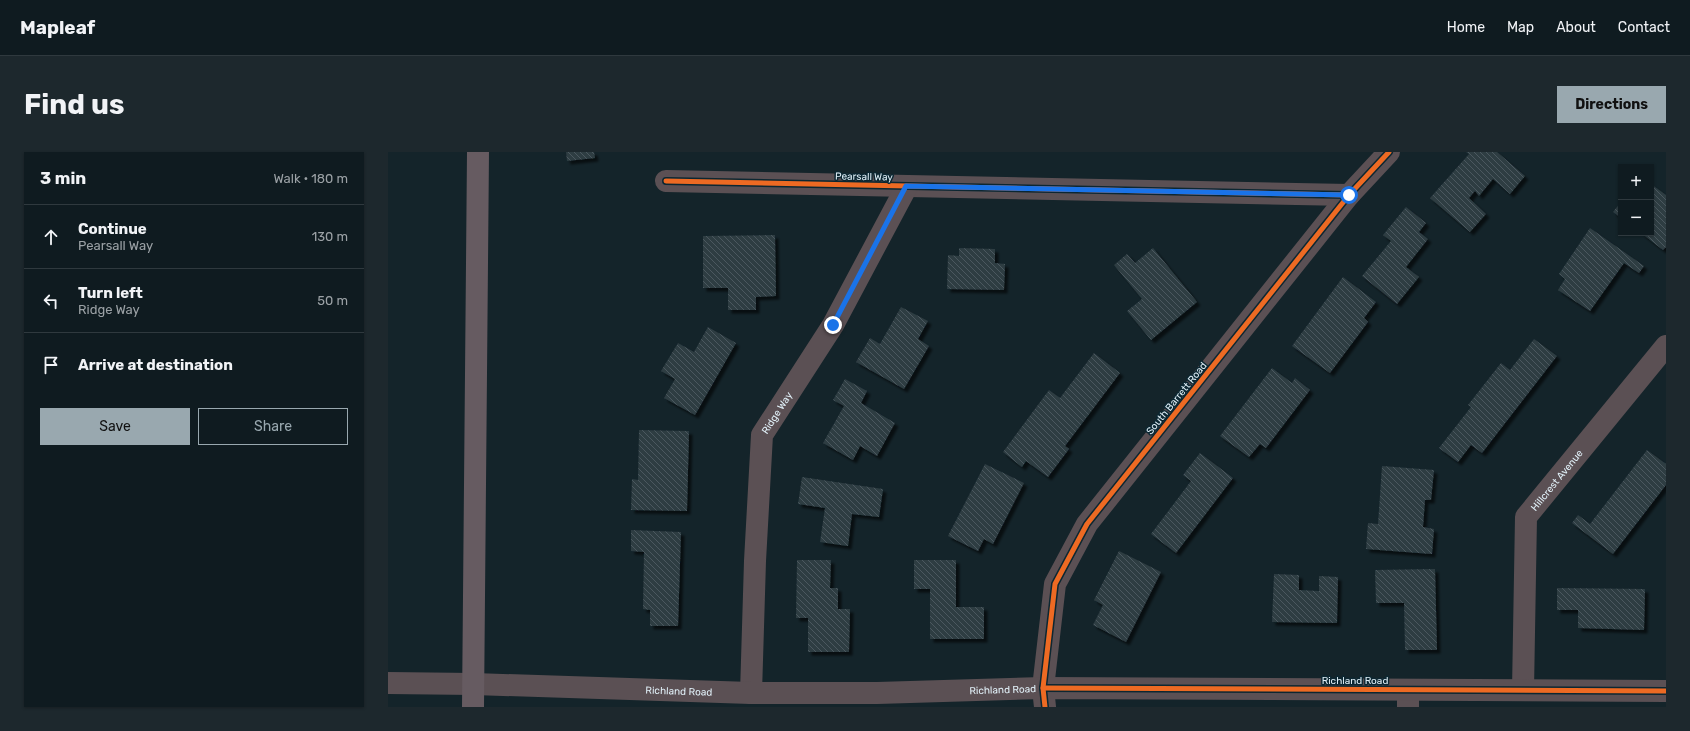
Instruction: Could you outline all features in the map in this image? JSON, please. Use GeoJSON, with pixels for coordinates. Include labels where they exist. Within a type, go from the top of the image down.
{"type":"FeatureCollection","features":[{"type":"Feature","properties":{"kind":"highway"},"geometry":{"type":"LineString","coordinates":[[473,707],[478,152]]}},
{"type":"Feature","properties":{"kind":"street","name":"South Barrett Road"},"geometry":{"type":"LineString","coordinates":[[1044,697],[1055,584],[1087,524],[1349,195],[1388,152]]}},
{"type":"Feature","properties":{"kind":"street","name":"Pearsall Way"},"geometry":{"type":"LineString","coordinates":[[666,181],[1349,195]]}},
{"type":"Feature","properties":{"kind":"street","name":"Ridge Way"},"geometry":{"type":"LineString","coordinates":[[751,693],[754,561],[762,435],[833,325],[906,186]]}},
{"type":"Feature","properties":{"kind":"street","name":"Hillcrest Avenue"},"geometry":{"type":"LineString","coordinates":[[1523,690],[1526,517],[1666,346]]}},
{"type":"Feature","properties":{"kind":"street","name":"Richland Road"},"geometry":{"type":"LineString","coordinates":[[388,683],[474,684],[751,693],[875,700],[1044,697],[1408,698],[1523,690],[1666,692]]}},
{"type":"Feature","properties":{"kind":"building"},"geometry":{"type":"Polygon","coordinates":[[[566,152],[594,152],[595,158],[567,161],[566,152]]]}},
{"type":"Feature","properties":{"kind":"building"},"geometry":{"type":"Polygon","coordinates":[[[1466,152],[1497,152],[1525,176],[1510,194],[1493,179],[1479,196],[1475,191],[1469,198],[1486,214],[1470,232],[1430,198],[1469,154],[1466,152]]]}},
{"type":"Feature","properties":{"kind":"building"},"geometry":{"type":"Polygon","coordinates":[[[1654,186],[1666,195],[1666,247],[1663,250],[1645,236],[1654,236],[1654,186]]]}},
{"type":"Feature","properties":{"kind":"building"},"geometry":{"type":"Polygon","coordinates":[[[1618,206],[1618,216],[1613,212],[1618,206]]]}},
{"type":"Feature","properties":{"kind":"building"},"geometry":{"type":"Polygon","coordinates":[[[1406,207],[1426,223],[1419,232],[1428,239],[1406,267],[1419,277],[1397,304],[1362,276],[1391,241],[1383,235],[1406,207]]]}},
{"type":"Feature","properties":{"kind":"building"},"geometry":{"type":"Polygon","coordinates":[[[1590,228],[1644,266],[1639,273],[1624,263],[1590,311],[1558,290],[1565,279],[1559,274],[1590,228]]]}},
{"type":"Feature","properties":{"kind":"building"},"geometry":{"type":"Polygon","coordinates":[[[775,235],[776,296],[756,297],[756,310],[728,310],[728,288],[703,288],[703,236],[775,235]]]}},
{"type":"Feature","properties":{"kind":"building"},"geometry":{"type":"Polygon","coordinates":[[[959,248],[995,249],[995,263],[1005,264],[1004,290],[947,289],[948,255],[959,256],[959,248]]]}},
{"type":"Feature","properties":{"kind":"building"},"geometry":{"type":"Polygon","coordinates":[[[1153,248],[1197,302],[1151,340],[1127,311],[1142,299],[1114,265],[1127,254],[1135,263],[1153,248]]]}},
{"type":"Feature","properties":{"kind":"building"},"geometry":{"type":"Polygon","coordinates":[[[1343,277],[1376,302],[1364,318],[1368,322],[1330,373],[1292,346],[1343,277]]]}},
{"type":"Feature","properties":{"kind":"building"},"geometry":{"type":"Polygon","coordinates":[[[901,307],[928,321],[918,339],[929,346],[904,389],[856,362],[870,338],[880,344],[901,307]]]}},
{"type":"Feature","properties":{"kind":"building"},"geometry":{"type":"Polygon","coordinates":[[[708,327],[736,343],[695,415],[664,398],[675,379],[661,371],[678,343],[694,352],[708,327]]]}},
{"type":"Feature","properties":{"kind":"building"},"geometry":{"type":"Polygon","coordinates":[[[1534,339],[1557,356],[1482,453],[1471,445],[1458,462],[1439,448],[1471,407],[1468,405],[1501,363],[1510,370],[1534,339]]]}},
{"type":"Feature","properties":{"kind":"building"},"geometry":{"type":"Polygon","coordinates":[[[1094,353],[1120,373],[1065,446],[1069,449],[1048,477],[1026,461],[1022,467],[1003,452],[1049,390],[1060,398],[1094,353]]]}},
{"type":"Feature","properties":{"kind":"building"},"geometry":{"type":"Polygon","coordinates":[[[1272,368],[1292,383],[1295,378],[1310,390],[1266,448],[1260,444],[1249,457],[1220,436],[1272,368]]]}},
{"type":"Feature","properties":{"kind":"building"},"geometry":{"type":"Polygon","coordinates":[[[845,379],[867,391],[861,403],[895,423],[877,456],[860,446],[853,460],[823,443],[844,406],[833,400],[845,379]]]}},
{"type":"Feature","properties":{"kind":"building"},"geometry":{"type":"Polygon","coordinates":[[[639,430],[689,431],[687,511],[631,510],[632,479],[638,480],[639,430]]]}},
{"type":"Feature","properties":{"kind":"building"},"geometry":{"type":"Polygon","coordinates":[[[1647,450],[1666,464],[1666,485],[1613,554],[1572,523],[1578,515],[1590,524],[1647,450]]]}},
{"type":"Feature","properties":{"kind":"building"},"geometry":{"type":"Polygon","coordinates":[[[1200,453],[1233,478],[1176,553],[1151,534],[1191,481],[1183,475],[1200,453]]]}},
{"type":"Feature","properties":{"kind":"building"},"geometry":{"type":"Polygon","coordinates":[[[985,464],[1024,483],[993,544],[984,539],[978,551],[948,536],[985,464]]]}},
{"type":"Feature","properties":{"kind":"building"},"geometry":{"type":"Polygon","coordinates":[[[1382,466],[1434,470],[1431,500],[1425,500],[1423,527],[1434,529],[1432,554],[1366,549],[1368,523],[1378,524],[1382,466]]]}},
{"type":"Feature","properties":{"kind":"building"},"geometry":{"type":"Polygon","coordinates":[[[802,477],[883,489],[879,517],[852,514],[848,546],[820,542],[825,508],[798,504],[802,477]]]}},
{"type":"Feature","properties":{"kind":"building"},"geometry":{"type":"Polygon","coordinates":[[[631,530],[681,532],[678,626],[650,626],[650,610],[643,609],[644,552],[631,551],[631,530]]]}},
{"type":"Feature","properties":{"kind":"building"},"geometry":{"type":"Polygon","coordinates":[[[1119,551],[1161,572],[1126,642],[1093,625],[1103,605],[1094,600],[1119,551]]]}},
{"type":"Feature","properties":{"kind":"building"},"geometry":{"type":"Polygon","coordinates":[[[797,560],[831,560],[830,588],[838,588],[838,609],[850,609],[849,652],[808,652],[808,618],[796,618],[797,560]]]}},
{"type":"Feature","properties":{"kind":"building"},"geometry":{"type":"Polygon","coordinates":[[[914,560],[956,560],[956,607],[984,607],[984,639],[930,639],[930,589],[914,589],[914,560]]]}},
{"type":"Feature","properties":{"kind":"building"},"geometry":{"type":"Polygon","coordinates":[[[1435,569],[1437,650],[1405,650],[1404,603],[1376,603],[1375,570],[1435,569]]]}},
{"type":"Feature","properties":{"kind":"building"},"geometry":{"type":"Polygon","coordinates":[[[1274,574],[1299,575],[1299,590],[1319,591],[1319,576],[1338,577],[1337,623],[1272,622],[1274,574]]]}},
{"type":"Feature","properties":{"kind":"building"},"geometry":{"type":"Polygon","coordinates":[[[1557,588],[1645,589],[1644,630],[1578,628],[1578,610],[1557,610],[1557,588]]]}},
{"type":"Feature","properties":{"kind":"cycle path"},"geometry":{"type":"LineString","coordinates":[[1045,707],[1043,688],[1055,584],[1087,524],[1349,195],[1389,152]]}},
{"type":"Feature","properties":{"kind":"cycle path"},"geometry":{"type":"LineString","coordinates":[[666,181],[1349,195]]}},
{"type":"Feature","properties":{"kind":"cycle path"},"geometry":{"type":"LineString","coordinates":[[1043,688],[1666,691]]}},
{"type":"Feature","properties":{"kind":"route"},"geometry":{"type":"LineString","coordinates":[[833,325],[906,186],[1349,195]]}}]}
